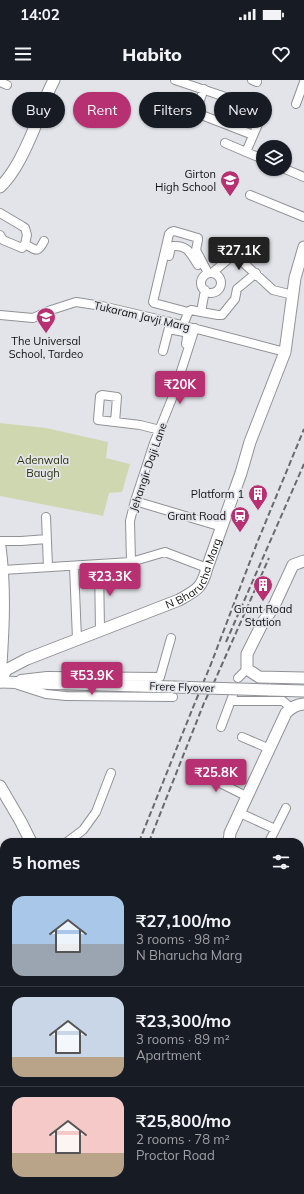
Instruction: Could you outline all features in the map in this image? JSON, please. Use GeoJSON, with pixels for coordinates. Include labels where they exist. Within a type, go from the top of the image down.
{"type":"FeatureCollection","features":[{"type":"Feature","properties":{"kind":"street"},"geometry":{"type":"LineString","coordinates":[[44,92],[47,80]]}},
{"type":"Feature","properties":{"kind":"street"},"geometry":{"type":"LineString","coordinates":[[44,92],[54,80]]}},
{"type":"Feature","properties":{"kind":"street"},"geometry":{"type":"LineString","coordinates":[[175,80],[261,110],[262,115],[246,152]]}},
{"type":"Feature","properties":{"kind":"street"},"geometry":{"type":"LineString","coordinates":[[296,104],[304,82]]}},
{"type":"Feature","properties":{"kind":"street"},"geometry":{"type":"LineString","coordinates":[[204,89],[197,108],[197,112],[199,114],[254,135]]}},
{"type":"Feature","properties":{"kind":"street"},"geometry":{"type":"LineString","coordinates":[[0,188],[5,182],[31,128]]}},
{"type":"Feature","properties":{"kind":"street"},"geometry":{"type":"LineString","coordinates":[[225,143],[256,156]]}},
{"type":"Feature","properties":{"kind":"street"},"geometry":{"type":"LineString","coordinates":[[0,176],[14,163]]}},
{"type":"Feature","properties":{"kind":"street"},"geometry":{"type":"LineString","coordinates":[[292,172],[304,177]]}},
{"type":"Feature","properties":{"kind":"street"},"geometry":{"type":"LineString","coordinates":[[250,195],[304,217]]}},
{"type":"Feature","properties":{"kind":"street"},"geometry":{"type":"LineString","coordinates":[[0,213],[25,228],[27,234],[24,248],[20,248],[3,240],[0,236]]}},
{"type":"Feature","properties":{"kind":"street"},"geometry":{"type":"LineString","coordinates":[[256,273],[237,289],[235,299],[222,314],[218,315],[191,310],[188,312],[153,303],[169,234],[174,231],[198,238],[196,250],[210,273],[218,276],[220,279],[220,287],[214,292],[205,290],[202,287],[201,279],[203,276],[210,273],[234,256],[238,256],[256,273],[273,290],[293,295]]}},
{"type":"Feature","properties":{"kind":"street"},"geometry":{"type":"LineString","coordinates":[[25,244],[38,250],[40,249],[44,240]]}},
{"type":"Feature","properties":{"kind":"street"},"geometry":{"type":"LineString","coordinates":[[156,318],[171,247],[175,246],[188,249],[198,265]]}},
{"type":"Feature","properties":{"kind":"street","name":"N Bharucha Marg"},"geometry":{"type":"LineString","coordinates":[[3,682],[6,670],[27,659],[179,600],[198,590],[205,576],[250,442],[285,352],[296,278],[304,246]]}},
{"type":"Feature","properties":{"kind":"street"},"geometry":{"type":"LineString","coordinates":[[201,312],[205,290]]}},
{"type":"Feature","properties":{"kind":"street","name":"Tukaram Javji Marg"},"geometry":{"type":"LineString","coordinates":[[0,315],[33,318],[51,310],[76,302],[156,318],[170,325],[183,325],[285,352]]}},
{"type":"Feature","properties":{"kind":"street"},"geometry":{"type":"LineString","coordinates":[[183,325],[188,312]]}},
{"type":"Feature","properties":{"kind":"street"},"geometry":{"type":"LineString","coordinates":[[163,351],[170,325],[187,334]]}},
{"type":"Feature","properties":{"kind":"street"},"geometry":{"type":"LineString","coordinates":[[187,353],[184,351],[187,334],[195,328]]}},
{"type":"Feature","properties":{"kind":"street","name":"Jehangir Daji Lane"},"geometry":{"type":"LineString","coordinates":[[131,562],[130,521],[135,501],[173,396],[195,328]]}},
{"type":"Feature","properties":{"kind":"street"},"geometry":{"type":"LineString","coordinates":[[115,422],[140,425],[160,430]]}},
{"type":"Feature","properties":{"kind":"street"},"geometry":{"type":"LineString","coordinates":[[135,501],[222,527]]}},
{"type":"Feature","properties":{"kind":"street"},"geometry":{"type":"LineString","coordinates":[[46,517],[48,567]]}},
{"type":"Feature","properties":{"kind":"street"},"geometry":{"type":"LineString","coordinates":[[0,541],[47,539]]}},
{"type":"Feature","properties":{"kind":"street"},"geometry":{"type":"LineString","coordinates":[[0,547],[3,570],[3,682],[23,678],[47,676],[160,677],[171,638]]}},
{"type":"Feature","properties":{"kind":"street"},"geometry":{"type":"LineString","coordinates":[[3,570],[131,562],[165,552],[207,568]]}},
{"type":"Feature","properties":{"kind":"street"},"geometry":{"type":"LineString","coordinates":[[238,678],[247,669],[247,654],[263,622],[273,608],[294,565],[304,561]]}},
{"type":"Feature","properties":{"kind":"street"},"geometry":{"type":"LineString","coordinates":[[99,564],[100,631]]}},
{"type":"Feature","properties":{"kind":"street"},"geometry":{"type":"LineString","coordinates":[[74,566],[77,640]]}},
{"type":"Feature","properties":{"kind":"street"},"geometry":{"type":"LineString","coordinates":[[247,669],[259,677],[304,678]]}},
{"type":"Feature","properties":{"kind":"street","name":"Frere Flyover"},"geometry":{"type":"LineString","coordinates":[[3,682],[173,692],[304,690]]}},
{"type":"Feature","properties":{"kind":"street"},"geometry":{"type":"LineString","coordinates":[[220,727],[232,698],[282,701],[291,708]]}},
{"type":"Feature","properties":{"kind":"street"},"geometry":{"type":"LineString","coordinates":[[229,838],[230,833],[286,713],[296,705],[304,704]]}},
{"type":"Feature","properties":{"kind":"street"},"geometry":{"type":"LineString","coordinates":[[242,737],[270,748]]}},
{"type":"Feature","properties":{"kind":"street"},"geometry":{"type":"LineString","coordinates":[[194,770],[248,797]]}},
{"type":"Feature","properties":{"kind":"street"},"geometry":{"type":"LineString","coordinates":[[72,838],[83,830],[96,812],[111,773]]}},
{"type":"Feature","properties":{"kind":"street"},"geometry":{"type":"LineString","coordinates":[[0,786],[29,838]]}},
{"type":"Feature","properties":{"kind":"street"},"geometry":{"type":"LineString","coordinates":[[271,838],[286,808]]}},
{"type":"Feature","properties":{"kind":"street"},"geometry":{"type":"LineString","coordinates":[[240,813],[275,829]]}},
{"type":"Feature","properties":{"kind":"street"},"geometry":{"type":"LineString","coordinates":[[21,822],[23,838]]}},
{"type":"Feature","properties":{"kind":"green space","name":"Adenwala Baugh"},"geometry":{"type":"Polygon","coordinates":[[[0,423],[46,428],[108,442],[106,458],[130,464],[122,492],[109,493],[103,516],[0,496],[0,423]]]}},
{"type":"Feature","properties":{"kind":"railway"},"geometry":{"type":"LineString","coordinates":[[141,838],[211,664],[257,543],[304,429]]}},
{"type":"Feature","properties":{"kind":"railway"},"geometry":{"type":"LineString","coordinates":[[226,642],[304,464]]}},
{"type":"Feature","properties":{"kind":"railway"},"geometry":{"type":"LineString","coordinates":[[151,838],[204,703],[269,558]]}},
{"type":"Feature","properties":{"kind":"place","name":"Girton High School"},"geometry":{"type":"Point","coordinates":[230,197]}},
{"type":"Feature","properties":{"kind":"place","name":"The Universal School, Tardeo"},"geometry":{"type":"Point","coordinates":[46,334]}},
{"type":"Feature","properties":{"kind":"place","name":"Platform 1"},"geometry":{"type":"Point","coordinates":[258,511]}},
{"type":"Feature","properties":{"kind":"place","name":"Grant Road"},"geometry":{"type":"Point","coordinates":[240,533]}},
{"type":"Feature","properties":{"kind":"place","name":"Grant Road Station"},"geometry":{"type":"Point","coordinates":[263,602]}}]}
